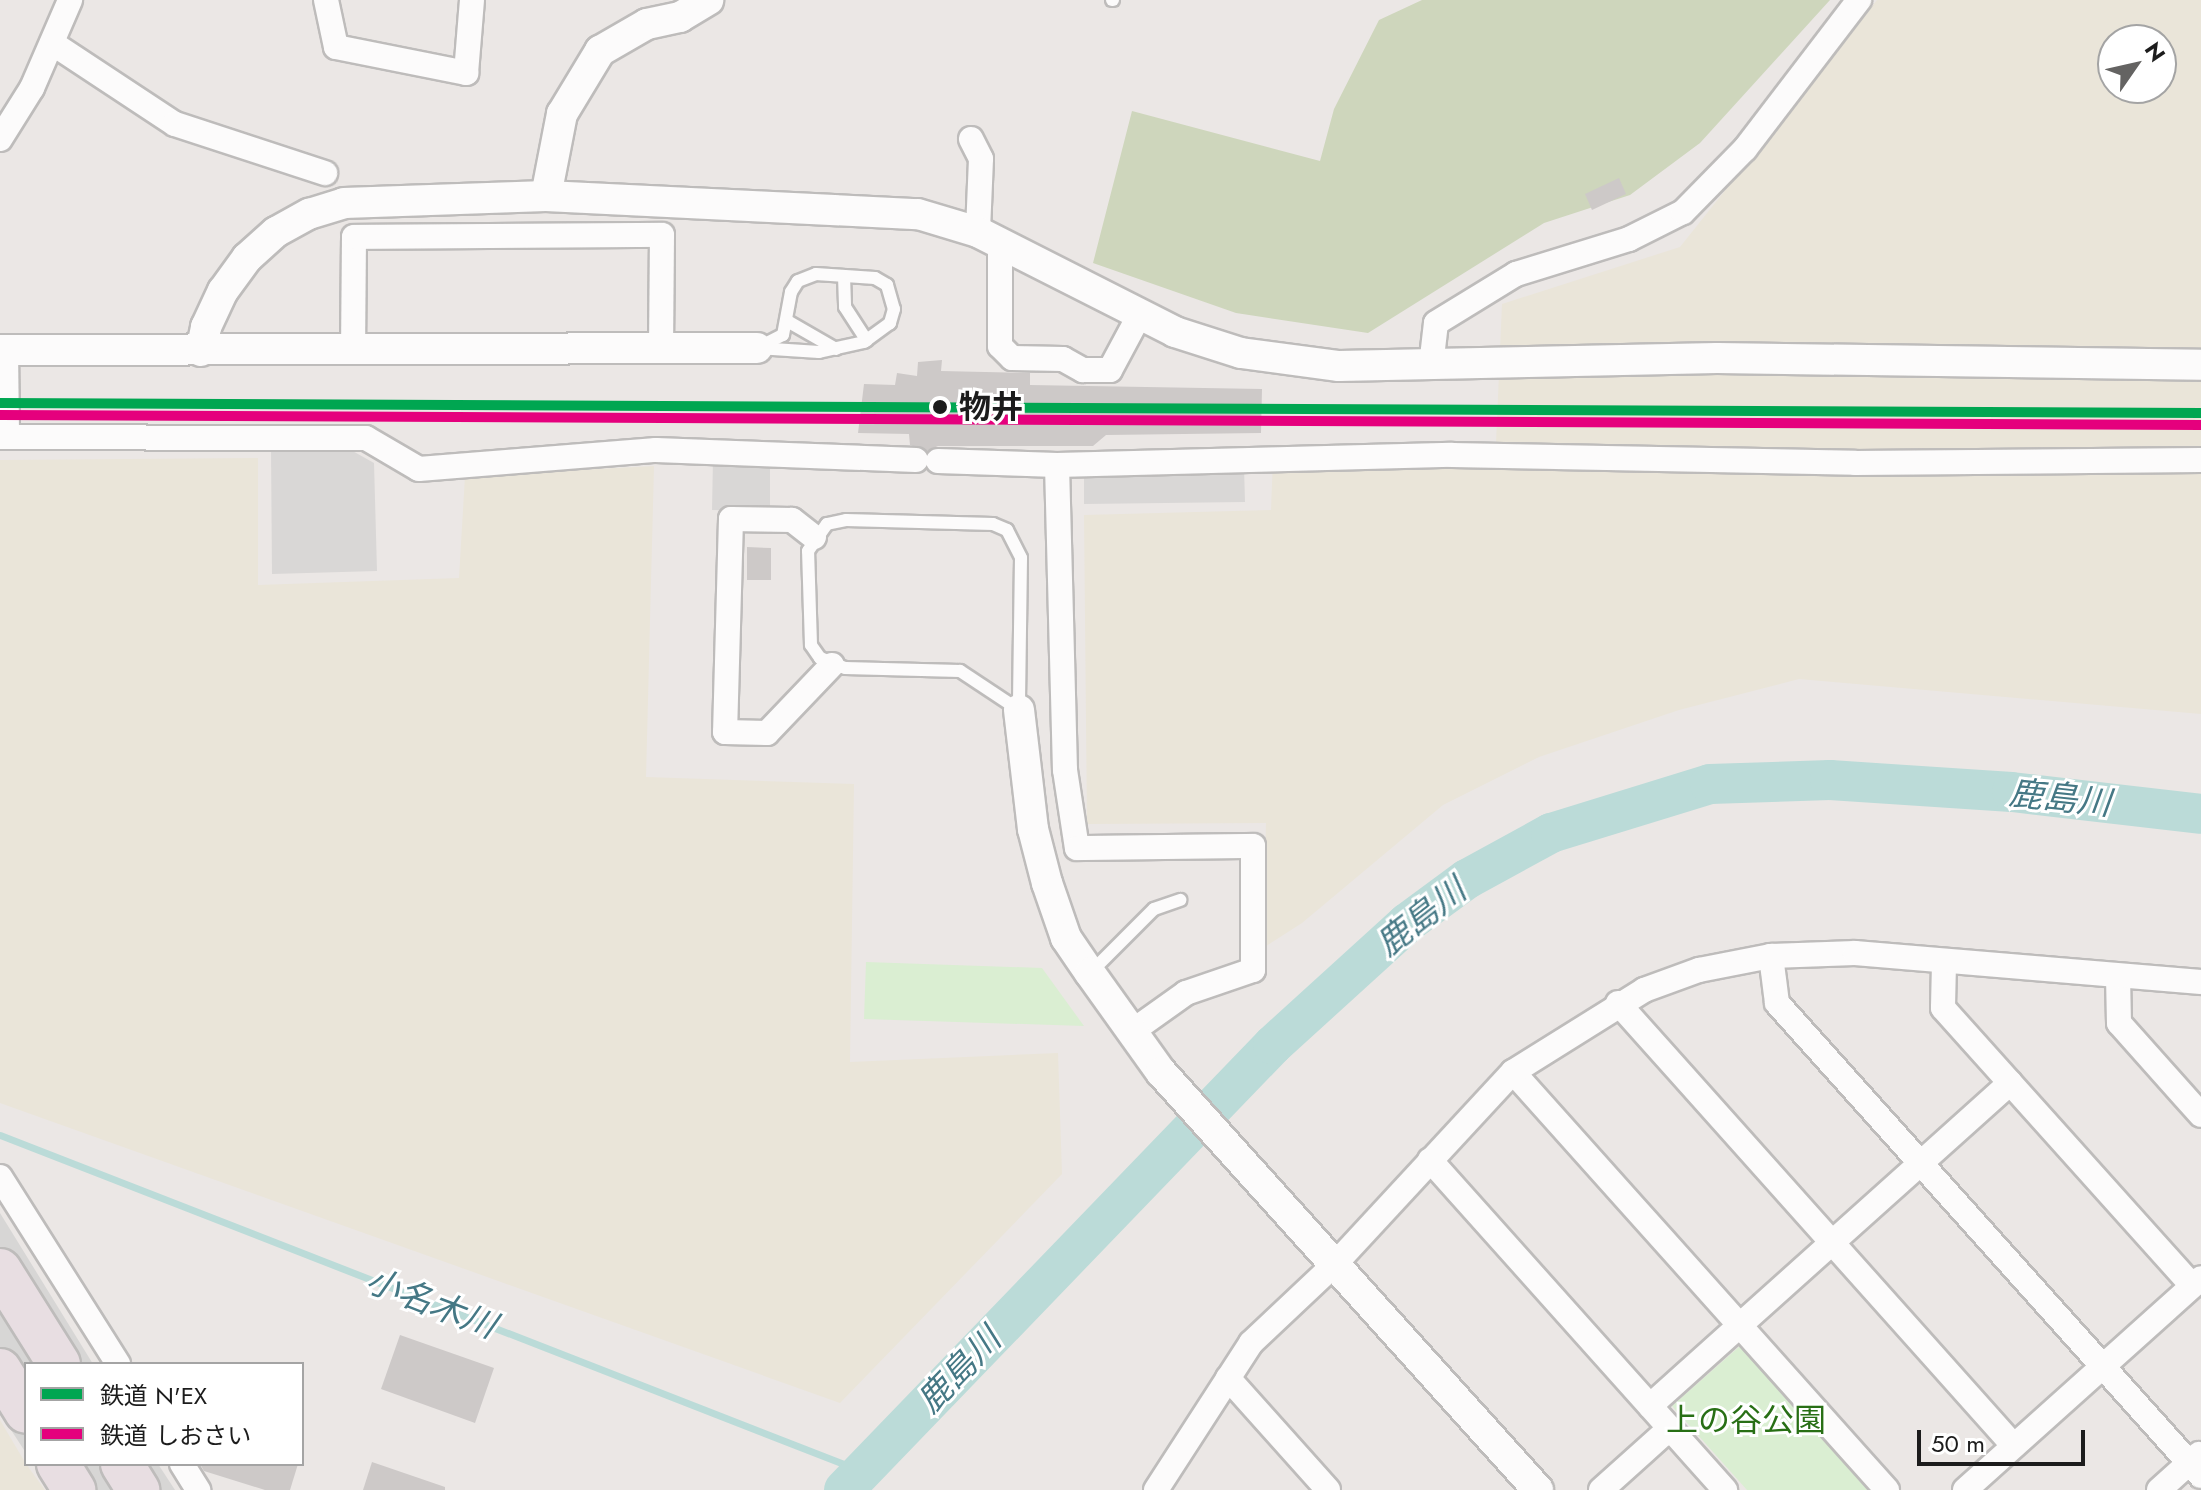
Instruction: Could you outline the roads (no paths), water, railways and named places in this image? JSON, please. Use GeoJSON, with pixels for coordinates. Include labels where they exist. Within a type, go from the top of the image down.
{"type":"FeatureCollection","features":[{"type":"Feature","properties":{"kind":"highway"},"geometry":{"type":"LineString","coordinates":[[0,1270],[58,1362]]}},
{"type":"Feature","properties":{"kind":"highway"},"geometry":{"type":"LineString","coordinates":[[0,1370],[24,1409]]}},
{"type":"Feature","properties":{"kind":"highway"},"geometry":{"type":"LineString","coordinates":[[59,1466],[74,1490]]}},
{"type":"Feature","properties":{"kind":"highway"},"geometry":{"type":"LineString","coordinates":[[123,1466],[138,1490]]}},
{"type":"Feature","properties":{"kind":"street"},"geometry":{"type":"LineString","coordinates":[[0,139],[52,43],[70,0]]}},
{"type":"Feature","properties":{"kind":"street"},"geometry":{"type":"LineString","coordinates":[[326,0],[336,47],[466,73],[472,0]]}},
{"type":"Feature","properties":{"kind":"street"},"geometry":{"type":"LineString","coordinates":[[546,196],[562,114],[600,51],[647,24],[680,17],[708,0]]}},
{"type":"Feature","properties":{"kind":"street"},"geometry":{"type":"LineString","coordinates":[[1431,366],[1436,323],[1516,274],[1629,239],[1683,212],[1745,149],[1859,0]]}},
{"type":"Feature","properties":{"kind":"street"},"geometry":{"type":"LineString","coordinates":[[52,43],[175,124],[325,173]]}},
{"type":"Feature","properties":{"kind":"street"},"geometry":{"type":"LineString","coordinates":[[971,139],[981,159],[1000,346],[1012,358],[1063,359],[1083,370],[1110,370],[1139,316]]}},
{"type":"Feature","properties":{"kind":"street"},"geometry":{"type":"LineString","coordinates":[[201,351],[206,327],[223,291],[247,258],[276,232],[309,214],[344,203],[546,196],[846,206],[918,214],[989,237],[1139,316],[1241,353],[1339,366],[1717,358],[2201,365]]}},
{"type":"Feature","properties":{"kind":"street"},"geometry":{"type":"LineString","coordinates":[[353,352],[354,237],[662,235],[661,351]]}},
{"type":"Feature","properties":{"kind":"street"},"geometry":{"type":"LineString","coordinates":[[757,348],[353,352],[3,350],[3,437],[366,438],[419,469],[656,450],[1057,465],[1452,455],[1855,463],[2201,460]]}},
{"type":"Feature","properties":{"kind":"street"},"geometry":{"type":"LineString","coordinates":[[1057,465],[1065,770],[1077,848],[1253,846],[1253,970],[1186,993],[1130,1033]]}},
{"type":"Feature","properties":{"kind":"street"},"geometry":{"type":"LineString","coordinates":[[814,537],[792,520],[731,519],[725,732],[767,733],[832,665]]}},
{"type":"Feature","properties":{"kind":"street"},"geometry":{"type":"LineString","coordinates":[[1019,710],[1033,829],[1066,938],[1130,1033],[1161,1072],[1538,1490]]}},
{"type":"Feature","properties":{"kind":"street"},"geometry":{"type":"LineString","coordinates":[[1156,1490],[1251,1343],[1336,1263],[1513,1072],[1618,1003],[1699,970],[1771,956],[1855,953],[1944,963],[2201,982]]}},
{"type":"Feature","properties":{"kind":"street"},"geometry":{"type":"LineString","coordinates":[[1771,956],[1777,1003],[2103,1366],[2197,1464],[2159,1490]]}},
{"type":"Feature","properties":{"kind":"street"},"geometry":{"type":"LineString","coordinates":[[1944,963],[1943,1008],[2196,1282],[1965,1490]]}},
{"type":"Feature","properties":{"kind":"street"},"geometry":{"type":"LineString","coordinates":[[2118,976],[2119,1023],[2201,1115]]}},
{"type":"Feature","properties":{"kind":"street"},"geometry":{"type":"LineString","coordinates":[[1618,1003],[2014,1446]]}},
{"type":"Feature","properties":{"kind":"street"},"geometry":{"type":"LineString","coordinates":[[1513,1072],[1887,1490]]}},
{"type":"Feature","properties":{"kind":"street"},"geometry":{"type":"LineString","coordinates":[[1650,1406],[2010,1083]]}},
{"type":"Feature","properties":{"kind":"street"},"geometry":{"type":"LineString","coordinates":[[1430,1160],[1725,1490]]}},
{"type":"Feature","properties":{"kind":"street"},"geometry":{"type":"LineString","coordinates":[[0,1177],[117,1362]]}},
{"type":"Feature","properties":{"kind":"street"},"geometry":{"type":"LineString","coordinates":[[1228,1378],[1328,1490]]}},
{"type":"Feature","properties":{"kind":"street"},"geometry":{"type":"LineString","coordinates":[[1601,1490],[1670,1428]]}},
{"type":"Feature","properties":{"kind":"street"},"geometry":{"type":"LineString","coordinates":[[183,1466],[198,1490]]}},
{"type":"Feature","properties":{"kind":"lane"},"geometry":{"type":"LineString","coordinates":[[816,274],[875,278],[893,294],[890,323],[867,341],[836,349],[774,353],[757,348],[783,335],[789,322],[791,292],[798,281],[816,274]]}},
{"type":"Feature","properties":{"kind":"lane"},"geometry":{"type":"LineString","coordinates":[[844,276],[845,307],[867,341]]}},
{"type":"Feature","properties":{"kind":"lane"},"geometry":{"type":"LineString","coordinates":[[789,322],[836,349]]}},
{"type":"Feature","properties":{"kind":"lane"},"geometry":{"type":"LineString","coordinates":[[846,520],[993,524],[1007,530],[1021,558],[1019,710],[960,671],[832,665],[811,645],[808,551],[814,537],[827,524],[846,520]]}},
{"type":"Feature","properties":{"kind":"lane"},"geometry":{"type":"LineString","coordinates":[[1090,973],[1154,909],[1180,900]]}},
{"type":"Feature","properties":{"kind":"waterway","name":"鹿島川"},"geometry":{"type":"LineString","coordinates":[[844,1490],[1273,1045],[1407,923],[1467,879],[1551,833],[1710,784],[1830,780],[2012,792],[2201,814]]}},
{"type":"Feature","properties":{"kind":"waterway","name":"小名木川"},"geometry":{"type":"LineString","coordinates":[[0,1135],[862,1471]]}},
{"type":"Feature","properties":{"kind":"rail line","name":"N'EX"},"geometry":{"type":"LineString","coordinates":[[0,403],[2201,413]]}},
{"type":"Feature","properties":{"kind":"rail line","name":"しおさい"},"geometry":{"type":"LineString","coordinates":[[0,415],[2201,425]]}},
{"type":"Feature","properties":{"kind":"place","name":"物井"},"geometry":{"type":"Point","coordinates":[940,407]}},
{"type":"Feature","properties":{"kind":"park label","name":"上の谷公園"},"geometry":{"type":"Point","coordinates":[1746,1420]}}]}
